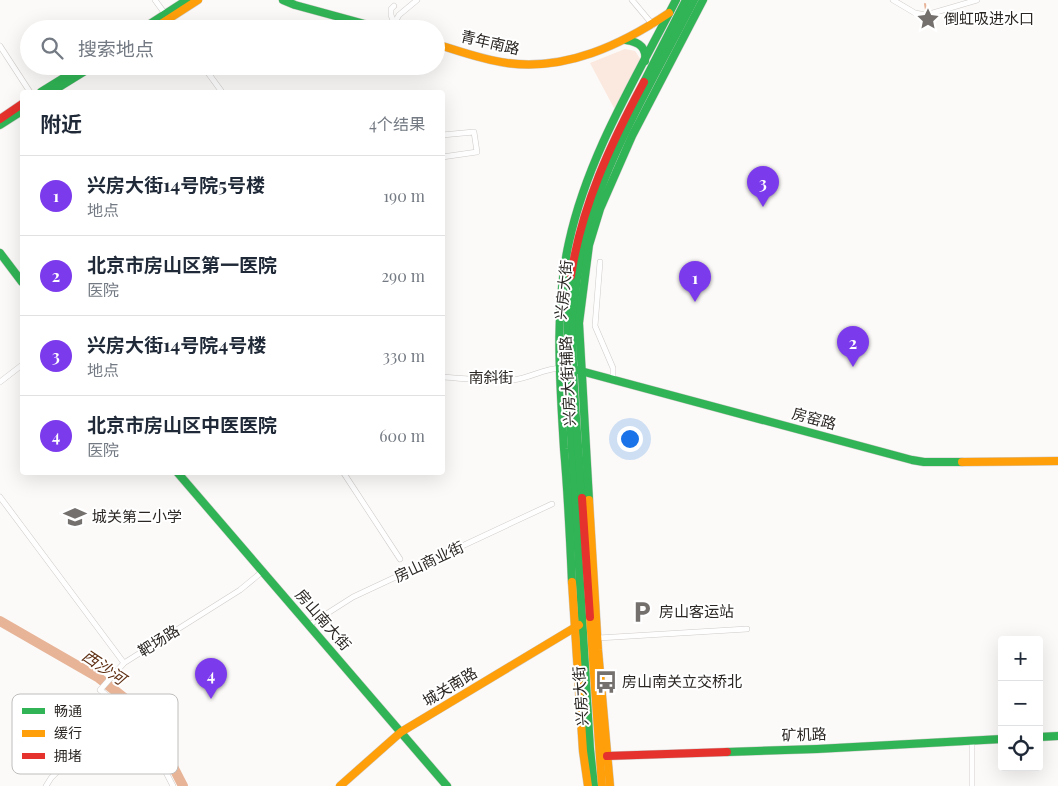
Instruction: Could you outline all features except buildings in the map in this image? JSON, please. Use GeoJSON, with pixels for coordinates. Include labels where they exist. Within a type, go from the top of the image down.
{"type":"FeatureCollection","features":[{"type":"Feature","properties":{"kind":"main road"},"geometry":{"type":"LineString","coordinates":[[163,20],[187,0]]}},
{"type":"Feature","properties":{"kind":"main road"},"geometry":{"type":"LineString","coordinates":[[159,20],[198,0]]}},
{"type":"Feature","properties":{"kind":"main road"},"geometry":{"type":"LineString","coordinates":[[283,0],[350,20]]}},
{"type":"Feature","properties":{"kind":"main road","name":"兴房大街"},"geometry":{"type":"LineString","coordinates":[[588,786],[582,751],[574,628],[559,368],[560,312],[569,247],[578,208],[595,162],[676,0]]}},
{"type":"Feature","properties":{"kind":"main road"},"geometry":{"type":"LineString","coordinates":[[670,12],[682,0]]}},
{"type":"Feature","properties":{"kind":"main road","name":"兴房大街"},"geometry":{"type":"LineString","coordinates":[[594,786],[582,623],[572,298],[573,266],[587,205],[607,155],[686,0]]}},
{"type":"Feature","properties":{"kind":"main road","name":"兴房大街"},"geometry":{"type":"LineString","coordinates":[[572,298],[583,246],[608,170],[694,0]]}},
{"type":"Feature","properties":{"kind":"main road","name":"兴房大街辅路"},"geometry":{"type":"LineString","coordinates":[[610,786],[601,688],[585,443],[574,369],[579,323],[590,245],[600,209],[631,138],[703,0]]}},
{"type":"Feature","properties":{"kind":"main road","name":"青年南路"},"geometry":{"type":"LineString","coordinates":[[445,47],[496,61],[531,64],[573,60],[624,40],[652,25],[670,12]]}},
{"type":"Feature","properties":{"kind":"main road"},"geometry":{"type":"LineString","coordinates":[[672,44],[685,34]]}},
{"type":"Feature","properties":{"kind":"main road"},"geometry":{"type":"LineString","coordinates":[[624,40],[636,42],[642,46],[646,53],[644,64]]}},
{"type":"Feature","properties":{"kind":"main road"},"geometry":{"type":"LineString","coordinates":[[44,90],[68,75]]}},
{"type":"Feature","properties":{"kind":"main road"},"geometry":{"type":"LineString","coordinates":[[54,90],[78,75]]}},
{"type":"Feature","properties":{"kind":"main road"},"geometry":{"type":"LineString","coordinates":[[0,119],[20,105]]}},
{"type":"Feature","properties":{"kind":"main road"},"geometry":{"type":"LineString","coordinates":[[0,125],[20,112]]}},
{"type":"Feature","properties":{"kind":"main road"},"geometry":{"type":"LineString","coordinates":[[607,155],[613,123]]}},
{"type":"Feature","properties":{"kind":"main road"},"geometry":{"type":"LineString","coordinates":[[569,247],[573,266]]}},
{"type":"Feature","properties":{"kind":"main road"},"geometry":{"type":"LineString","coordinates":[[0,252],[20,279]]}},
{"type":"Feature","properties":{"kind":"main road"},"geometry":{"type":"LineString","coordinates":[[560,312],[572,298],[581,311]]}},
{"type":"Feature","properties":{"kind":"main road","name":"兴房大街"},"geometry":{"type":"LineString","coordinates":[[574,369],[595,705],[602,786]]}},
{"type":"Feature","properties":{"kind":"main road","name":"房窑路"},"geometry":{"type":"LineString","coordinates":[[574,369],[912,460],[924,462],[1058,461]]}},
{"type":"Feature","properties":{"kind":"main road"},"geometry":{"type":"LineString","coordinates":[[579,453],[585,443]]}},
{"type":"Feature","properties":{"kind":"main road","name":"房山南大街"},"geometry":{"type":"LineString","coordinates":[[180,475],[447,786]]}},
{"type":"Feature","properties":{"kind":"main road","name":"城关南路"},"geometry":{"type":"LineString","coordinates":[[340,786],[401,732],[582,623]]}},
{"type":"Feature","properties":{"kind":"main road"},"geometry":{"type":"LineString","coordinates":[[595,705],[601,688]]}},
{"type":"Feature","properties":{"kind":"main road"},"geometry":{"type":"LineString","coordinates":[[1043,737],[1058,736]]}},
{"type":"Feature","properties":{"kind":"main road","name":"矿机路"},"geometry":{"type":"LineString","coordinates":[[607,756],[817,749],[998,739]]}},
{"type":"Feature","properties":{"kind":"main road"},"geometry":{"type":"LineString","coordinates":[[598,744],[608,775]]}},
{"type":"Feature","properties":{"kind":"street"},"geometry":{"type":"LineString","coordinates":[[155,0],[170,20]]}},
{"type":"Feature","properties":{"kind":"street"},"geometry":{"type":"LineString","coordinates":[[396,20],[417,0]]}},
{"type":"Feature","properties":{"kind":"street"},"geometry":{"type":"LineString","coordinates":[[632,0],[652,25]]}},
{"type":"Feature","properties":{"kind":"street"},"geometry":{"type":"LineString","coordinates":[[893,0],[915,13],[926,15],[977,0]]}},
{"type":"Feature","properties":{"kind":"street"},"geometry":{"type":"LineString","coordinates":[[393,20],[391,9],[394,6]]}},
{"type":"Feature","properties":{"kind":"street"},"geometry":{"type":"LineString","coordinates":[[0,46],[29,90]]}},
{"type":"Feature","properties":{"kind":"street"},"geometry":{"type":"LineString","coordinates":[[210,75],[221,90]]}},
{"type":"Feature","properties":{"kind":"street"},"geometry":{"type":"LineString","coordinates":[[445,135],[474,132],[477,152],[445,157]]}},
{"type":"Feature","properties":{"kind":"street"},"geometry":{"type":"LineString","coordinates":[[600,262],[595,326],[613,368],[613,379]]}},
{"type":"Feature","properties":{"kind":"street"},"geometry":{"type":"LineString","coordinates":[[0,382],[20,367]]}},
{"type":"Feature","properties":{"kind":"street","name":"南斜街"},"geometry":{"type":"LineString","coordinates":[[445,377],[512,380],[552,368],[574,369]]}},
{"type":"Feature","properties":{"kind":"street"},"geometry":{"type":"LineString","coordinates":[[345,475],[400,559]]}},
{"type":"Feature","properties":{"kind":"street"},"geometry":{"type":"LineString","coordinates":[[0,497],[124,663]]}},
{"type":"Feature","properties":{"kind":"street","name":"房山商业街"},"geometry":{"type":"LineString","coordinates":[[309,625],[353,597],[552,504]]}},
{"type":"Feature","properties":{"kind":"street","name":"靶场路"},"geometry":{"type":"LineString","coordinates":[[105,694],[100,690],[124,663],[240,590],[263,571]]}},
{"type":"Feature","properties":{"kind":"street"},"geometry":{"type":"LineString","coordinates":[[598,638],[747,629]]}},
{"type":"Feature","properties":{"kind":"street"},"geometry":{"type":"LineString","coordinates":[[972,741],[972,786]]}},
{"type":"Feature","properties":{"kind":"street"},"geometry":{"type":"LineString","coordinates":[[45,786],[56,774]]}},
{"type":"Feature","properties":{"kind":"street","name":"靶场路"},"geometry":{"type":"LineString","coordinates":[[167,774],[173,786]]}},
{"type":"Feature","properties":{"kind":"street"},"geometry":{"type":"LineString","coordinates":[[52,778],[54,786]]}},
{"type":"Feature","properties":{"kind":"shaded area"},"geometry":{"type":"Polygon","coordinates":[[[625,49],[635,51],[641,60],[617,106],[614,108],[590,63],[625,49]]]}},
{"type":"Feature","properties":{"kind":"waterway"},"geometry":{"type":"LineString","coordinates":[[925,4],[926,10]]}},
{"type":"Feature","properties":{"kind":"waterway"},"geometry":{"type":"LineString","coordinates":[[928,18],[929,25]]}},
{"type":"Feature","properties":{"kind":"waterway","name":"西沙河"},"geometry":{"type":"LineString","coordinates":[[0,621],[99,678],[119,694]]}},
{"type":"Feature","properties":{"kind":"waterway","name":"西沙河"},"geometry":{"type":"LineString","coordinates":[[177,774],[183,786]]}},
{"type":"Feature","properties":{"kind":"traffic: fast"},"geometry":{"type":"LineString","coordinates":[[156,20],[187,0]]}},
{"type":"Feature","properties":{"kind":"traffic: fast"},"geometry":{"type":"LineString","coordinates":[[283,0],[350,20]]}},
{"type":"Feature","properties":{"kind":"traffic: fast"},"geometry":{"type":"LineString","coordinates":[[572,582],[559,346],[564,268],[577,210],[588,178],[615,118],[676,0]]}},
{"type":"Feature","properties":{"kind":"traffic: fast"},"geometry":{"type":"LineString","coordinates":[[644,82],[686,0]]}},
{"type":"Feature","properties":{"kind":"traffic: fast"},"geometry":{"type":"LineString","coordinates":[[582,498],[575,409],[573,349],[573,319],[580,260],[588,226],[613,160],[644,94],[694,0]]}},
{"type":"Feature","properties":{"kind":"traffic: fast"},"geometry":{"type":"LineString","coordinates":[[589,500],[579,323],[589,245],[600,209],[632,136],[703,0]]}},
{"type":"Feature","properties":{"kind":"traffic: fast"},"geometry":{"type":"LineString","coordinates":[[626,40],[641,46],[645,52],[645,61]]}},
{"type":"Feature","properties":{"kind":"traffic: fast"},"geometry":{"type":"LineString","coordinates":[[44,90],[68,75]]}},
{"type":"Feature","properties":{"kind":"traffic: fast"},"geometry":{"type":"LineString","coordinates":[[54,90],[78,75]]}},
{"type":"Feature","properties":{"kind":"traffic: fast"},"geometry":{"type":"LineString","coordinates":[[0,125],[20,112]]}},
{"type":"Feature","properties":{"kind":"traffic: fast"},"geometry":{"type":"LineString","coordinates":[[0,253],[20,279]]}},
{"type":"Feature","properties":{"kind":"traffic: fast"},"geometry":{"type":"LineString","coordinates":[[571,276],[567,368],[590,749],[594,786]]}},
{"type":"Feature","properties":{"kind":"traffic: fast"},"geometry":{"type":"LineString","coordinates":[[577,370],[912,460],[924,462],[962,462]]}},
{"type":"Feature","properties":{"kind":"traffic: fast"},"geometry":{"type":"LineString","coordinates":[[180,475],[447,786]]}},
{"type":"Feature","properties":{"kind":"traffic: fast"},"geometry":{"type":"LineString","coordinates":[[1043,737],[1058,736]]}},
{"type":"Feature","properties":{"kind":"traffic: fast"},"geometry":{"type":"LineString","coordinates":[[727,752],[998,739]]}},
{"type":"Feature","properties":{"kind":"traffic: slow"},"geometry":{"type":"LineString","coordinates":[[167,20],[198,0]]}},
{"type":"Feature","properties":{"kind":"traffic: slow"},"geometry":{"type":"LineString","coordinates":[[445,47],[498,62],[550,63],[572,59],[612,45],[651,25],[669,13]]}},
{"type":"Feature","properties":{"kind":"traffic: slow"},"geometry":{"type":"LineString","coordinates":[[962,462],[1058,461]]}},
{"type":"Feature","properties":{"kind":"traffic: slow"},"geometry":{"type":"LineString","coordinates":[[589,500],[598,650],[610,786]]}},
{"type":"Feature","properties":{"kind":"traffic: slow"},"geometry":{"type":"LineString","coordinates":[[572,582],[583,751],[588,786]]}},
{"type":"Feature","properties":{"kind":"traffic: slow"},"geometry":{"type":"LineString","coordinates":[[590,617],[602,786]]}},
{"type":"Feature","properties":{"kind":"traffic: slow"},"geometry":{"type":"LineString","coordinates":[[340,786],[401,732],[579,625]]}},
{"type":"Feature","properties":{"kind":"traffic: jam"},"geometry":{"type":"LineString","coordinates":[[571,276],[582,225],[599,176],[620,128],[644,82]]}},
{"type":"Feature","properties":{"kind":"traffic: jam"},"geometry":{"type":"LineString","coordinates":[[0,119],[20,105]]}},
{"type":"Feature","properties":{"kind":"traffic: jam"},"geometry":{"type":"LineString","coordinates":[[582,498],[590,617]]}},
{"type":"Feature","properties":{"kind":"traffic: jam"},"geometry":{"type":"LineString","coordinates":[[607,756],[727,752]]}},
{"type":"Feature","properties":{"kind":"place","name":"倒虹吸进水口"},"geometry":{"type":"Point","coordinates":[928,19]}},
{"type":"Feature","properties":{"kind":"place","name":"兴房大街14号院4号楼"},"geometry":{"type":"Point","coordinates":[763,207]}},
{"type":"Feature","properties":{"kind":"place","name":"兴房大街14号院5号楼"},"geometry":{"type":"Point","coordinates":[695,302]}},
{"type":"Feature","properties":{"kind":"place","name":"北京市房山区第一医院"},"geometry":{"type":"Point","coordinates":[853,367]}},
{"type":"Feature","properties":{"kind":"place","name":"城关第二小学"},"geometry":{"type":"Point","coordinates":[75,517]}},
{"type":"Feature","properties":{"kind":"place","name":"房山客运站"},"geometry":{"type":"Point","coordinates":[642,612]}},
{"type":"Feature","properties":{"kind":"place","name":"房山南关立交桥北"},"geometry":{"type":"Point","coordinates":[606,682]}},
{"type":"Feature","properties":{"kind":"place","name":"北京市房山区中医医院"},"geometry":{"type":"Point","coordinates":[211,699]}}]}
